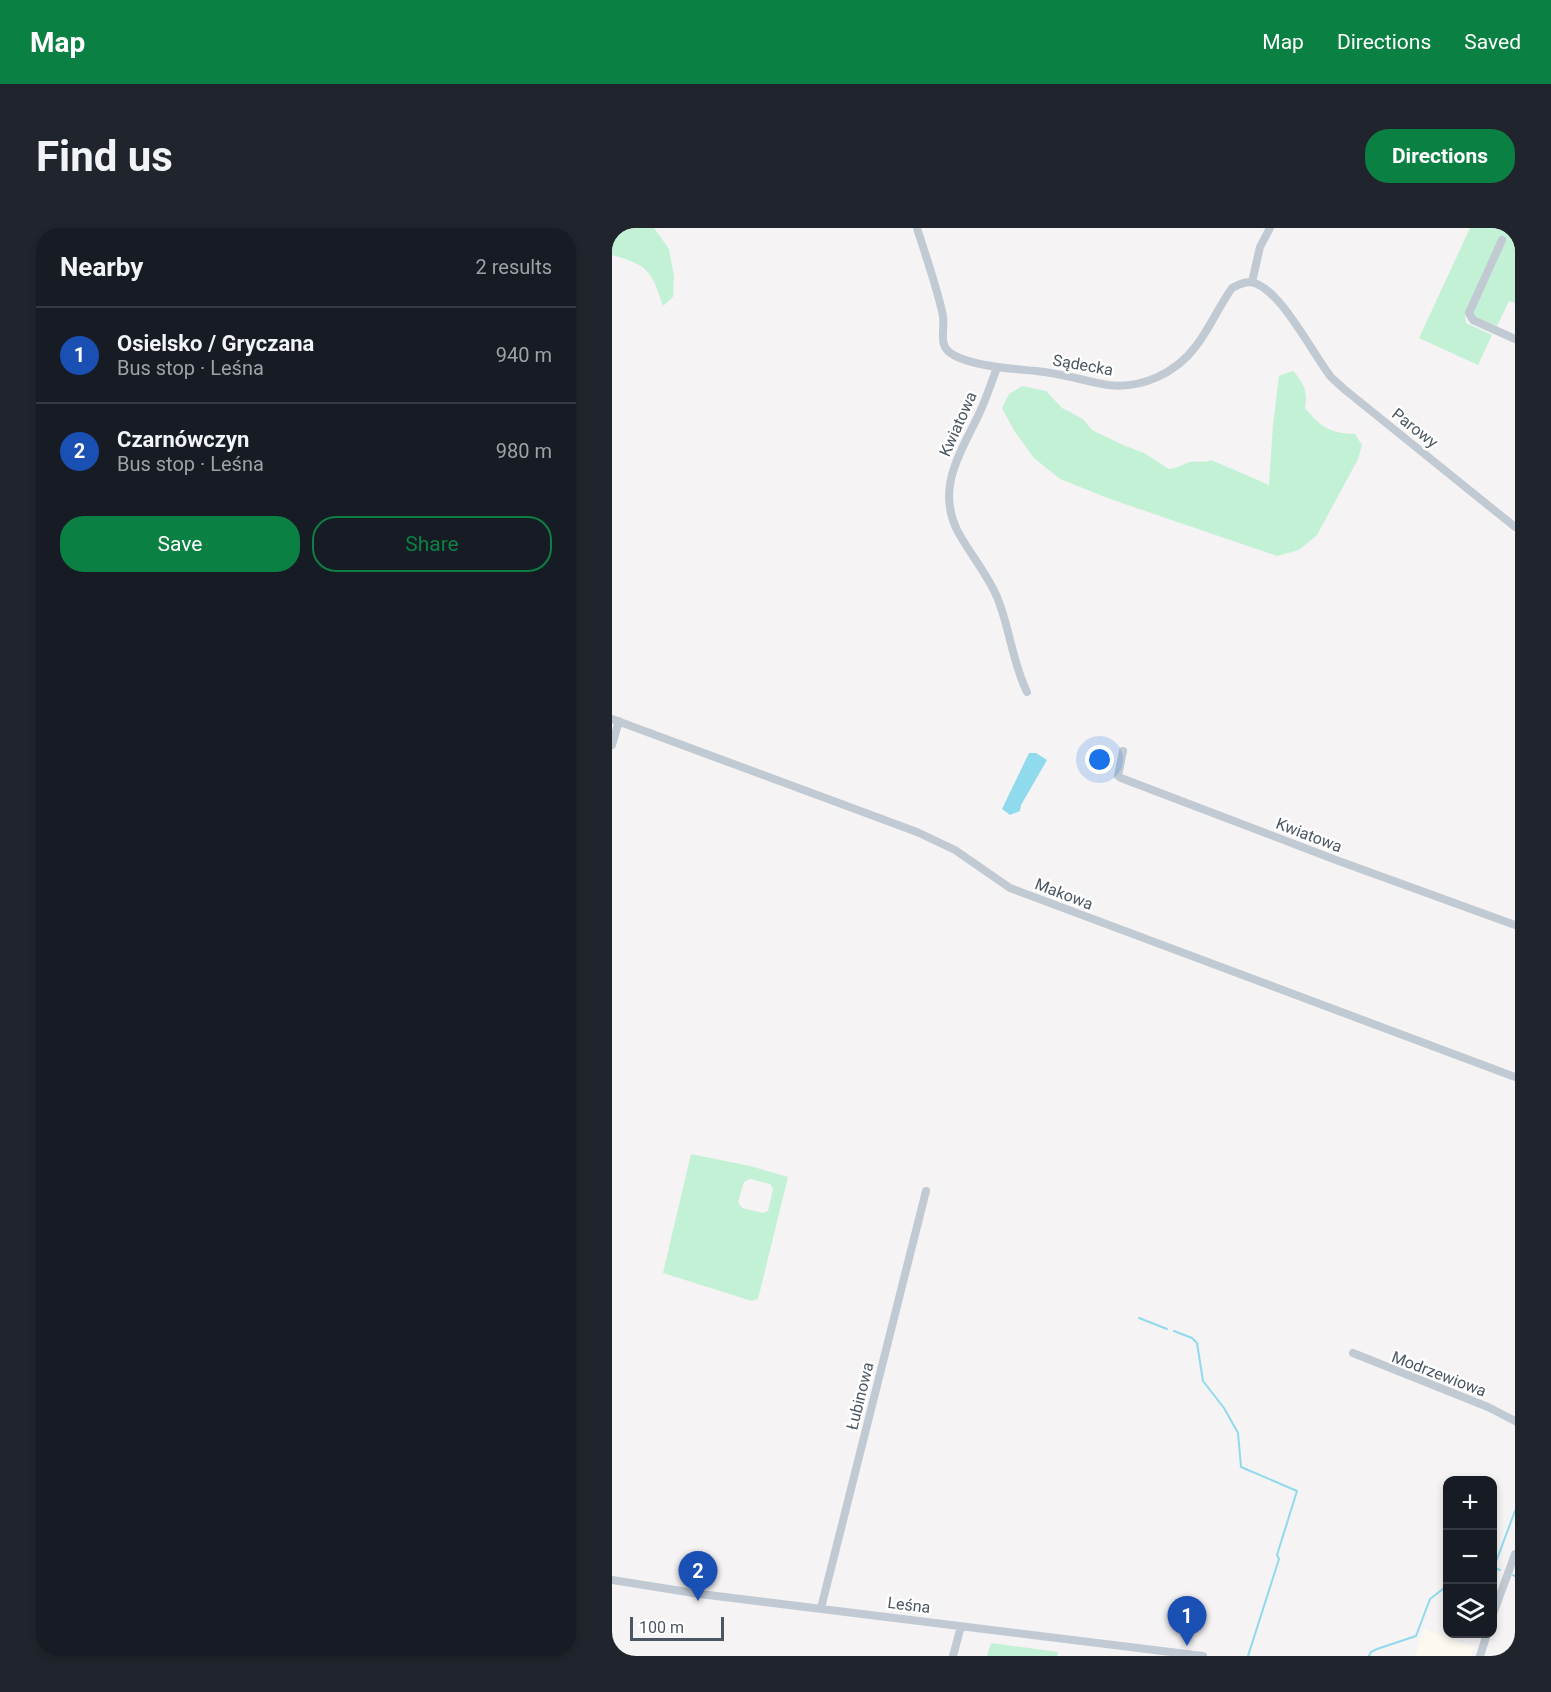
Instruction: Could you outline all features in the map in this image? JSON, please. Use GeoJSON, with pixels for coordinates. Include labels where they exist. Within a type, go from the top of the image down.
{"type":"FeatureCollection","features":[{"type":"Feature","properties":{"kind":"street","name":"Sądecka"},"geometry":{"type":"LineString","coordinates":[[917,228],[943,317],[943,344],[949,352],[997,368],[1050,372],[1110,385],[1153,380],[1180,363],[1197,345],[1232,288],[1242,283],[1252,282]]}},
{"type":"Feature","properties":{"kind":"street"},"geometry":{"type":"LineString","coordinates":[[1252,282],[1260,247],[1270,228]]}},
{"type":"Feature","properties":{"kind":"street"},"geometry":{"type":"LineString","coordinates":[[1502,240],[1469,313],[1473,320],[1515,339]]}},
{"type":"Feature","properties":{"kind":"street","name":"Parowy"},"geometry":{"type":"LineString","coordinates":[[1252,282],[1270,294],[1298,326],[1331,377],[1344,390],[1515,527]]}},
{"type":"Feature","properties":{"kind":"street","name":"Kwiatowa"},"geometry":{"type":"LineString","coordinates":[[997,368],[980,413],[955,461],[950,479],[952,514],[957,530],[989,580],[997,598],[1013,655],[1027,692]]}},
{"type":"Feature","properties":{"kind":"street"},"geometry":{"type":"LineString","coordinates":[[612,745],[616,720]]}},
{"type":"Feature","properties":{"kind":"street","name":"Makowa"},"geometry":{"type":"LineString","coordinates":[[616,720],[917,832],[955,850],[1010,888],[1515,1077]]}},
{"type":"Feature","properties":{"kind":"street","name":"Kwiatowa"},"geometry":{"type":"LineString","coordinates":[[1123,751],[1118,776],[1121,778],[1515,925]]}},
{"type":"Feature","properties":{"kind":"street","name":"Łubinowa"},"geometry":{"type":"LineString","coordinates":[[821,1608],[926,1191]]}},
{"type":"Feature","properties":{"kind":"street","name":"Modrzewiowa"},"geometry":{"type":"LineString","coordinates":[[1353,1353],[1488,1407],[1515,1421]]}},
{"type":"Feature","properties":{"kind":"street"},"geometry":{"type":"LineString","coordinates":[[1497,1603],[1515,1554]]}},
{"type":"Feature","properties":{"kind":"street","name":"Leśna"},"geometry":{"type":"LineString","coordinates":[[612,1580],[700,1594],[1203,1656]]}},
{"type":"Feature","properties":{"kind":"street"},"geometry":{"type":"LineString","coordinates":[[953,1656],[960,1626]]}},
{"type":"Feature","properties":{"kind":"street"},"geometry":{"type":"LineString","coordinates":[[1480,1656],[1486,1638]]}},
{"type":"Feature","properties":{"kind":"shaded area"},"geometry":{"type":"Polygon","coordinates":[[[1424,1629],[1443,1636],[1443,1638],[1474,1647],[1471,1656],[1415,1656],[1424,1629]]]}},
{"type":"Feature","properties":{"kind":"green space"},"geometry":{"type":"Polygon","coordinates":[[[612,228],[654,228],[669,249],[674,276],[673,297],[663,306],[652,277],[647,271],[634,262],[612,255],[612,228]]]}},
{"type":"Feature","properties":{"kind":"green space"},"geometry":{"type":"Polygon","coordinates":[[[1470,228],[1515,228],[1515,303],[1509,301],[1497,326],[1473,316],[1472,311],[1501,237],[1465,314],[1466,323],[1492,335],[1478,365],[1419,338],[1470,228]]]}},
{"type":"Feature","properties":{"kind":"green space"},"geometry":{"type":"Polygon","coordinates":[[[1293,371],[1304,388],[1305,408],[1311,415],[1321,425],[1332,431],[1355,434],[1362,445],[1358,459],[1317,535],[1299,550],[1277,556],[1113,500],[1060,479],[1034,458],[1015,432],[1002,408],[1009,394],[1022,386],[1046,391],[1062,408],[1083,419],[1092,430],[1144,453],[1169,469],[1190,462],[1211,460],[1269,485],[1279,376],[1293,371]]]}},
{"type":"Feature","properties":{"kind":"green space"},"geometry":{"type":"Polygon","coordinates":[[[691,1154],[750,1166],[788,1177],[758,1299],[752,1301],[663,1273],[691,1154]],[[750,1179],[744,1182],[738,1202],[742,1208],[763,1213],[768,1211],[773,1189],[770,1184],[750,1179]]]}},
{"type":"Feature","properties":{"kind":"green space"},"geometry":{"type":"Polygon","coordinates":[[[991,1643],[1058,1652],[1057,1656],[987,1656],[991,1643]]]}},
{"type":"Feature","properties":{"kind":"water"},"geometry":{"type":"Polygon","coordinates":[[[1029,753],[1036,753],[1047,760],[1021,805],[1020,811],[1010,815],[1002,809],[1029,753]]]}},
{"type":"Feature","properties":{"kind":"waterway"},"geometry":{"type":"LineString","coordinates":[[1139,1318],[1167,1329]]}},
{"type":"Feature","properties":{"kind":"waterway"},"geometry":{"type":"LineString","coordinates":[[1174,1331],[1192,1338],[1197,1343],[1203,1381],[1224,1408],[1238,1433],[1241,1467],[1297,1491],[1277,1555],[1279,1559],[1248,1656]]}},
{"type":"Feature","properties":{"kind":"waterway"},"geometry":{"type":"LineString","coordinates":[[1497,1559],[1515,1511]]}},
{"type":"Feature","properties":{"kind":"waterway"},"geometry":{"type":"LineString","coordinates":[[1369,1656],[1377,1649],[1416,1636],[1430,1599],[1443,1589]]}},
{"type":"Feature","properties":{"kind":"place","name":"Czarnówczyn"},"geometry":{"type":"Point","coordinates":[698,1601]}},
{"type":"Feature","properties":{"kind":"place","name":"Osielsko / Gryczana"},"geometry":{"type":"Point","coordinates":[1187,1646]}}]}
